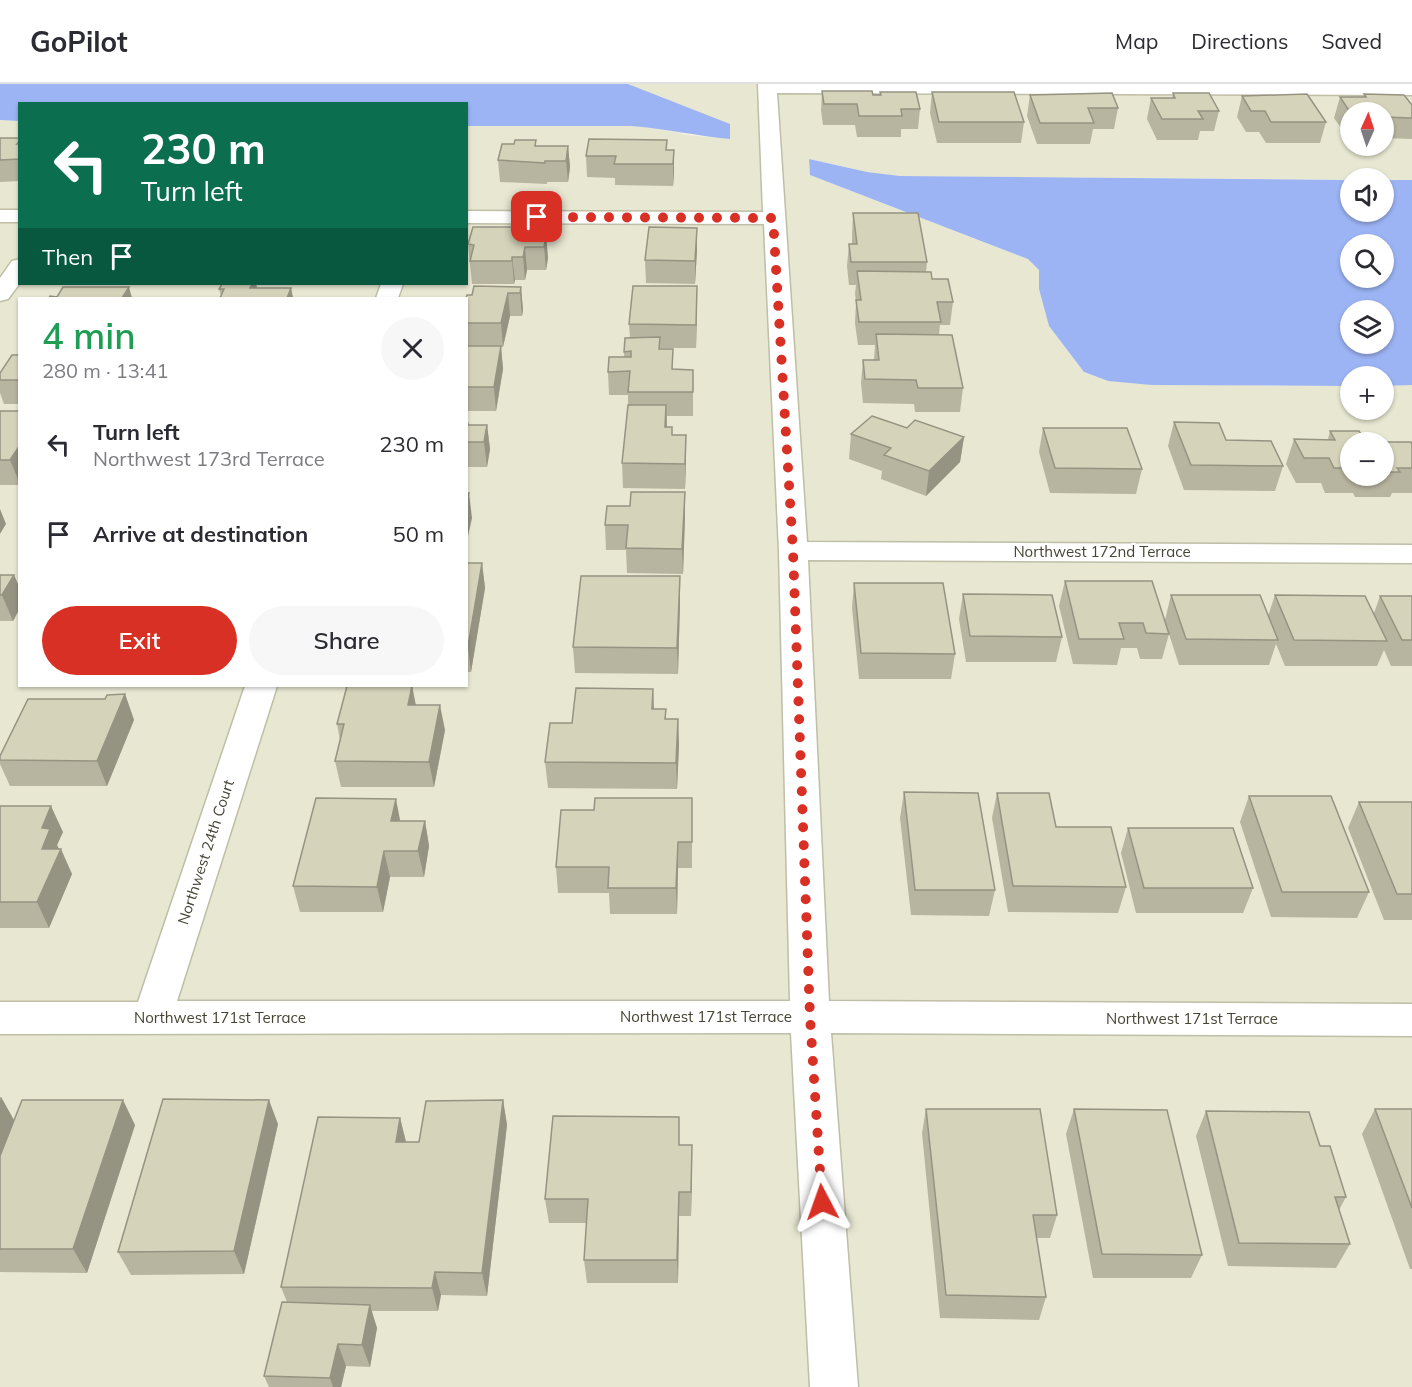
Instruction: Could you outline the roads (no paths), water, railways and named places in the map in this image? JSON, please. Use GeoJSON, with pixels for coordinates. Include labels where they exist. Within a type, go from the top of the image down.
{"type":"FeatureCollection","features":[{"type":"Feature","properties":{"kind":"street"},"geometry":{"type":"LineString","coordinates":[[834,1387],[810,1017],[793,551],[767,85],[1412,89]]}},
{"type":"Feature","properties":{"kind":"street"},"geometry":{"type":"LineString","coordinates":[[0,216],[18,216]]}},
{"type":"Feature","properties":{"kind":"street"},"geometry":{"type":"LineString","coordinates":[[468,217],[773,218]]}},
{"type":"Feature","properties":{"kind":"street"},"geometry":{"type":"LineString","coordinates":[[0,294],[18,269]]}},
{"type":"Feature","properties":{"kind":"street","name":"Northwest 172nd Terrace"},"geometry":{"type":"LineString","coordinates":[[793,551],[1412,554]]}},
{"type":"Feature","properties":{"kind":"street","name":"Northwest 24th Court"},"geometry":{"type":"LineString","coordinates":[[152,1019],[261,687]]}},
{"type":"Feature","properties":{"kind":"street","name":"Northwest 171st Terrace"},"geometry":{"type":"LineString","coordinates":[[0,1018],[810,1017],[1412,1020]]}},
{"type":"Feature","properties":{"kind":"water"},"geometry":{"type":"Polygon","coordinates":[[[0,84],[628,84],[730,124],[730,139],[630,126],[468,126],[468,102],[18,102],[18,121],[0,120],[0,84]]]}},
{"type":"Feature","properties":{"kind":"water"},"geometry":{"type":"Polygon","coordinates":[[[809,159],[867,172],[900,176],[1340,180],[1340,222],[1394,222],[1394,180],[1412,180],[1412,385],[1394,386],[1394,366],[1340,366],[1340,386],[1152,385],[1108,381],[1084,372],[1049,326],[1039,289],[1039,270],[1028,259],[810,175],[809,159]]]}}]}
